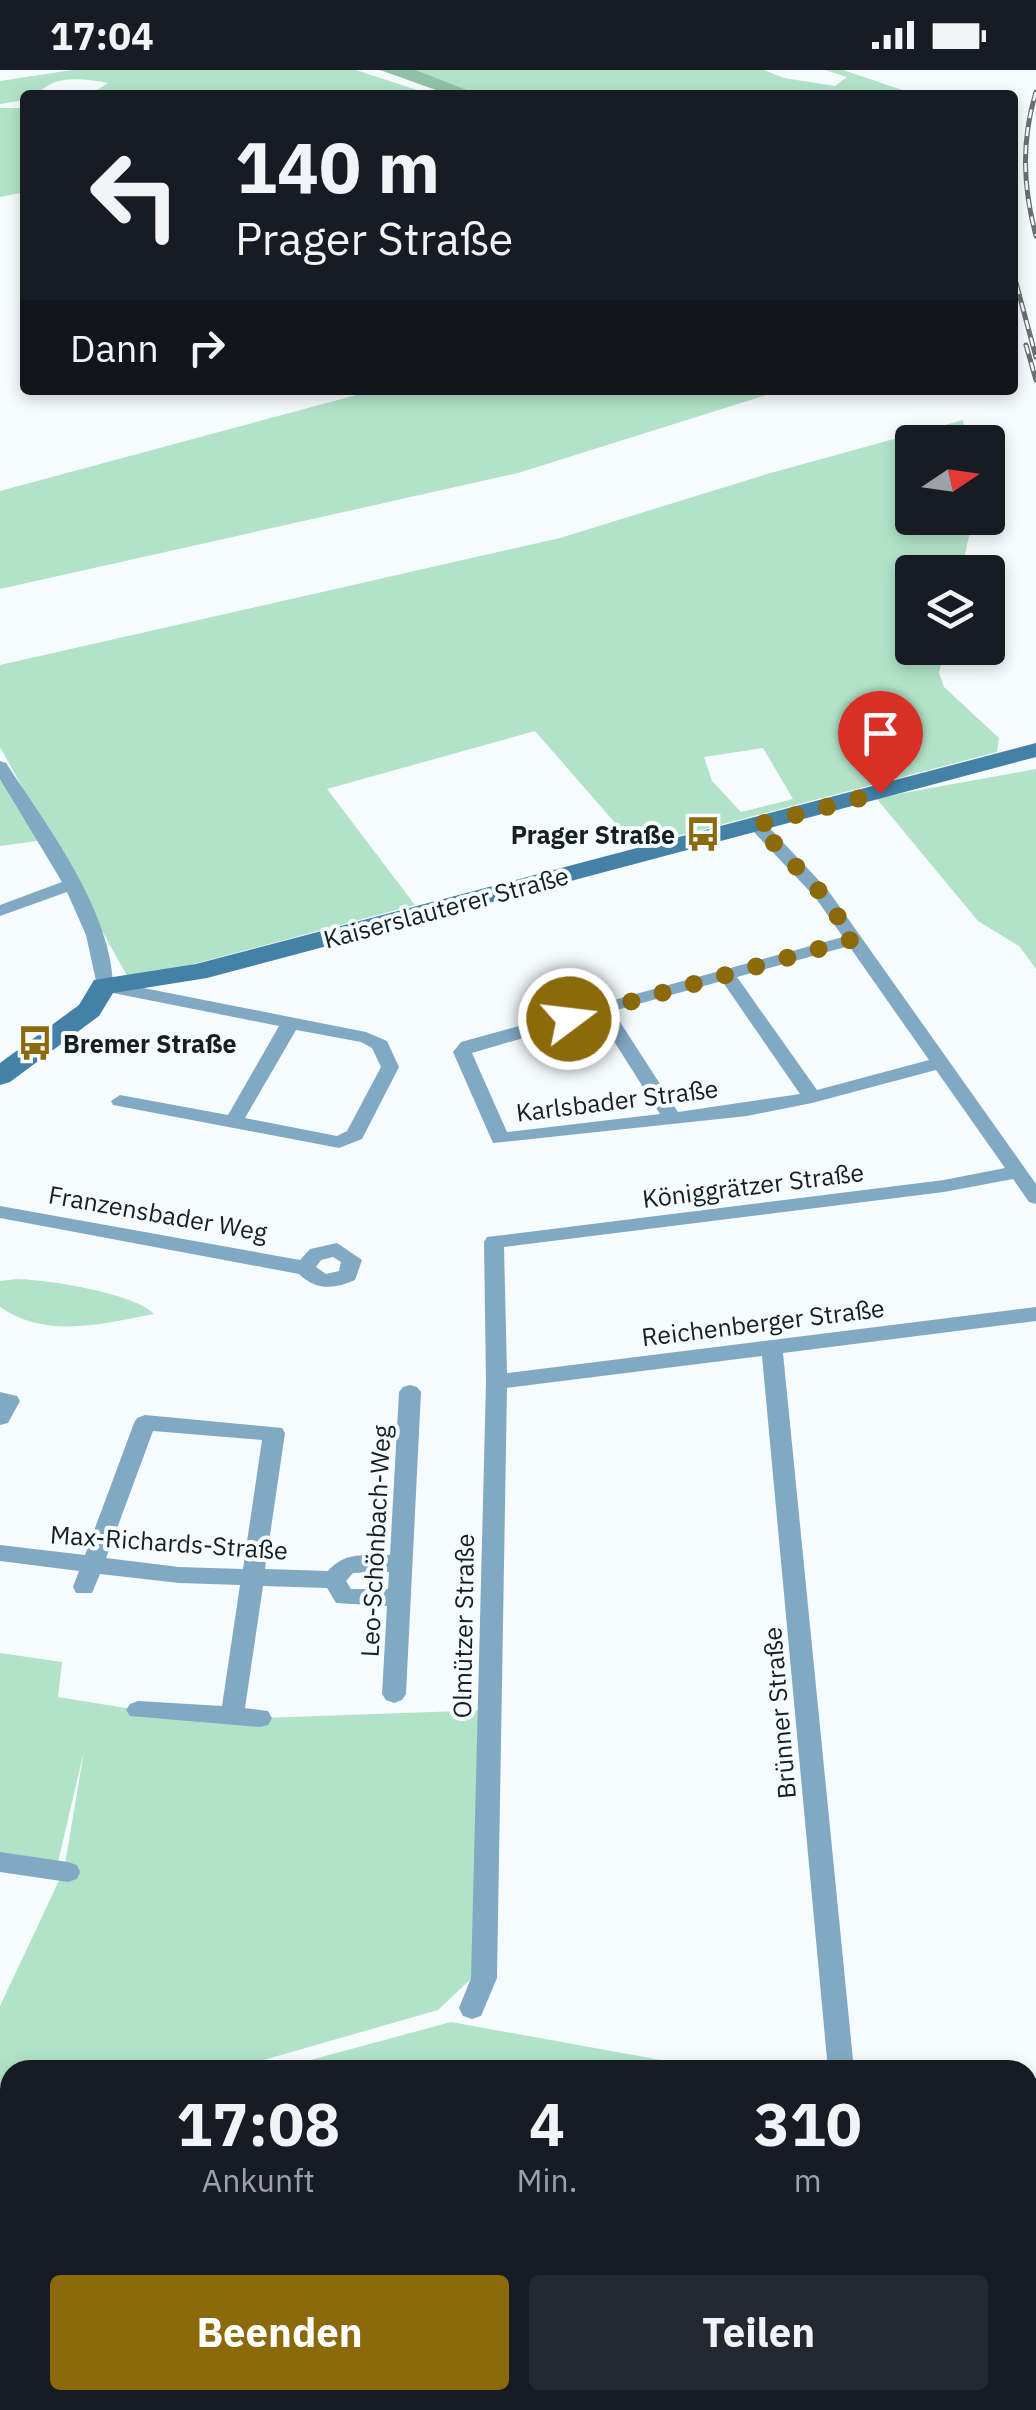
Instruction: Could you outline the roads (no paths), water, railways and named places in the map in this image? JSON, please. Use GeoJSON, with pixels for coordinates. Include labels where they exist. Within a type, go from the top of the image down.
{"type":"FeatureCollection","features":[{"type":"Feature","properties":{"kind":"street","name":"Kaiserslauterer Straße"},"geometry":{"type":"LineString","coordinates":[[104,986],[197,972],[1036,750]]}},
{"type":"Feature","properties":{"kind":"street"},"geometry":{"type":"LineString","coordinates":[[0,766],[71,886],[104,960],[104,986],[90,1010],[0,1076]]}},
{"type":"Feature","properties":{"kind":"street"},"geometry":{"type":"LineString","coordinates":[[757,825],[821,893],[1036,1198]]}},
{"type":"Feature","properties":{"kind":"street"},"geometry":{"type":"LineString","coordinates":[[0,912],[71,886]]}},
{"type":"Feature","properties":{"kind":"street","name":"Karlsbader Straße"},"geometry":{"type":"LineString","coordinates":[[854,939],[468,1046],[462,1052],[500,1139],[673,1119],[812,1097],[940,1063]]}},
{"type":"Feature","properties":{"kind":"street"},"geometry":{"type":"LineString","coordinates":[[726,974],[812,1097]]}},
{"type":"Feature","properties":{"kind":"street"},"geometry":{"type":"LineString","coordinates":[[104,986],[366,1038],[380,1045],[388,1074],[355,1135],[338,1142],[120,1102]]}},
{"type":"Feature","properties":{"kind":"street"},"geometry":{"type":"LineString","coordinates":[[603,1010],[673,1119]]}},
{"type":"Feature","properties":{"kind":"street"},"geometry":{"type":"LineString","coordinates":[[233,1123],[290,1024]]}},
{"type":"Feature","properties":{"kind":"street","name":"Königgrätzer Straße"},"geometry":{"type":"LineString","coordinates":[[494,1242],[944,1186],[1018,1172]]}},
{"type":"Feature","properties":{"kind":"street","name":"Franzensbader Weg"},"geometry":{"type":"LineString","coordinates":[[0,1212],[306,1268]]}},
{"type":"Feature","properties":{"kind":"street","name":"Olmützer Straße"},"geometry":{"type":"LineString","coordinates":[[472,2008],[484,1978],[497,1382],[494,1242]]}},
{"type":"Feature","properties":{"kind":"street","name":"Reichenberger Straße"},"geometry":{"type":"LineString","coordinates":[[497,1382],[1036,1314]]}},
{"type":"Feature","properties":{"kind":"street","name":"Brünner Straße"},"geometry":{"type":"LineString","coordinates":[[772,1350],[840,2060]]}},
{"type":"Feature","properties":{"kind":"street","name":"Leo-Schönbach-Weg"},"geometry":{"type":"LineString","coordinates":[[394,1694],[410,1392]]}},
{"type":"Feature","properties":{"kind":"street"},"geometry":{"type":"LineString","coordinates":[[0,1399],[9,1401],[0,1418]]}},
{"type":"Feature","properties":{"kind":"street"},"geometry":{"type":"LineString","coordinates":[[88,1577],[144,1423],[274,1433],[232,1716]]}},
{"type":"Feature","properties":{"kind":"street","name":"Max-Richards-Straße"},"geometry":{"type":"LineString","coordinates":[[0,1553],[88,1577],[334,1580]]}},
{"type":"Feature","properties":{"kind":"street","name":"Max-Richards-Straße"},"geometry":{"type":"LineString","coordinates":[[334,1580],[347,1565],[400,1563]]}},
{"type":"Feature","properties":{"kind":"street","name":"Max-Richards-Straße"},"geometry":{"type":"LineString","coordinates":[[334,1580],[344,1597],[400,1598]]}},
{"type":"Feature","properties":{"kind":"street"},"geometry":{"type":"LineString","coordinates":[[138,1710],[260,1718]]}},
{"type":"Feature","properties":{"kind":"street"},"geometry":{"type":"LineString","coordinates":[[0,1862],[68,1872]]}},
{"type":"Feature","properties":{"kind":"railway"},"geometry":{"type":"LineString","coordinates":[[1036,92],[1026,164],[1036,236]]}},
{"type":"Feature","properties":{"kind":"railway"},"geometry":{"type":"LineString","coordinates":[[1018,290],[1036,357]]}},
{"type":"Feature","properties":{"kind":"railway"},"geometry":{"type":"LineString","coordinates":[[1026,345],[1036,380]]}},
{"type":"Feature","properties":{"kind":"place","name":"Prager Straße"},"geometry":{"type":"Point","coordinates":[703,834]}},
{"type":"Feature","properties":{"kind":"place","name":"Bremer Straße"},"geometry":{"type":"Point","coordinates":[35,1043]}}]}
